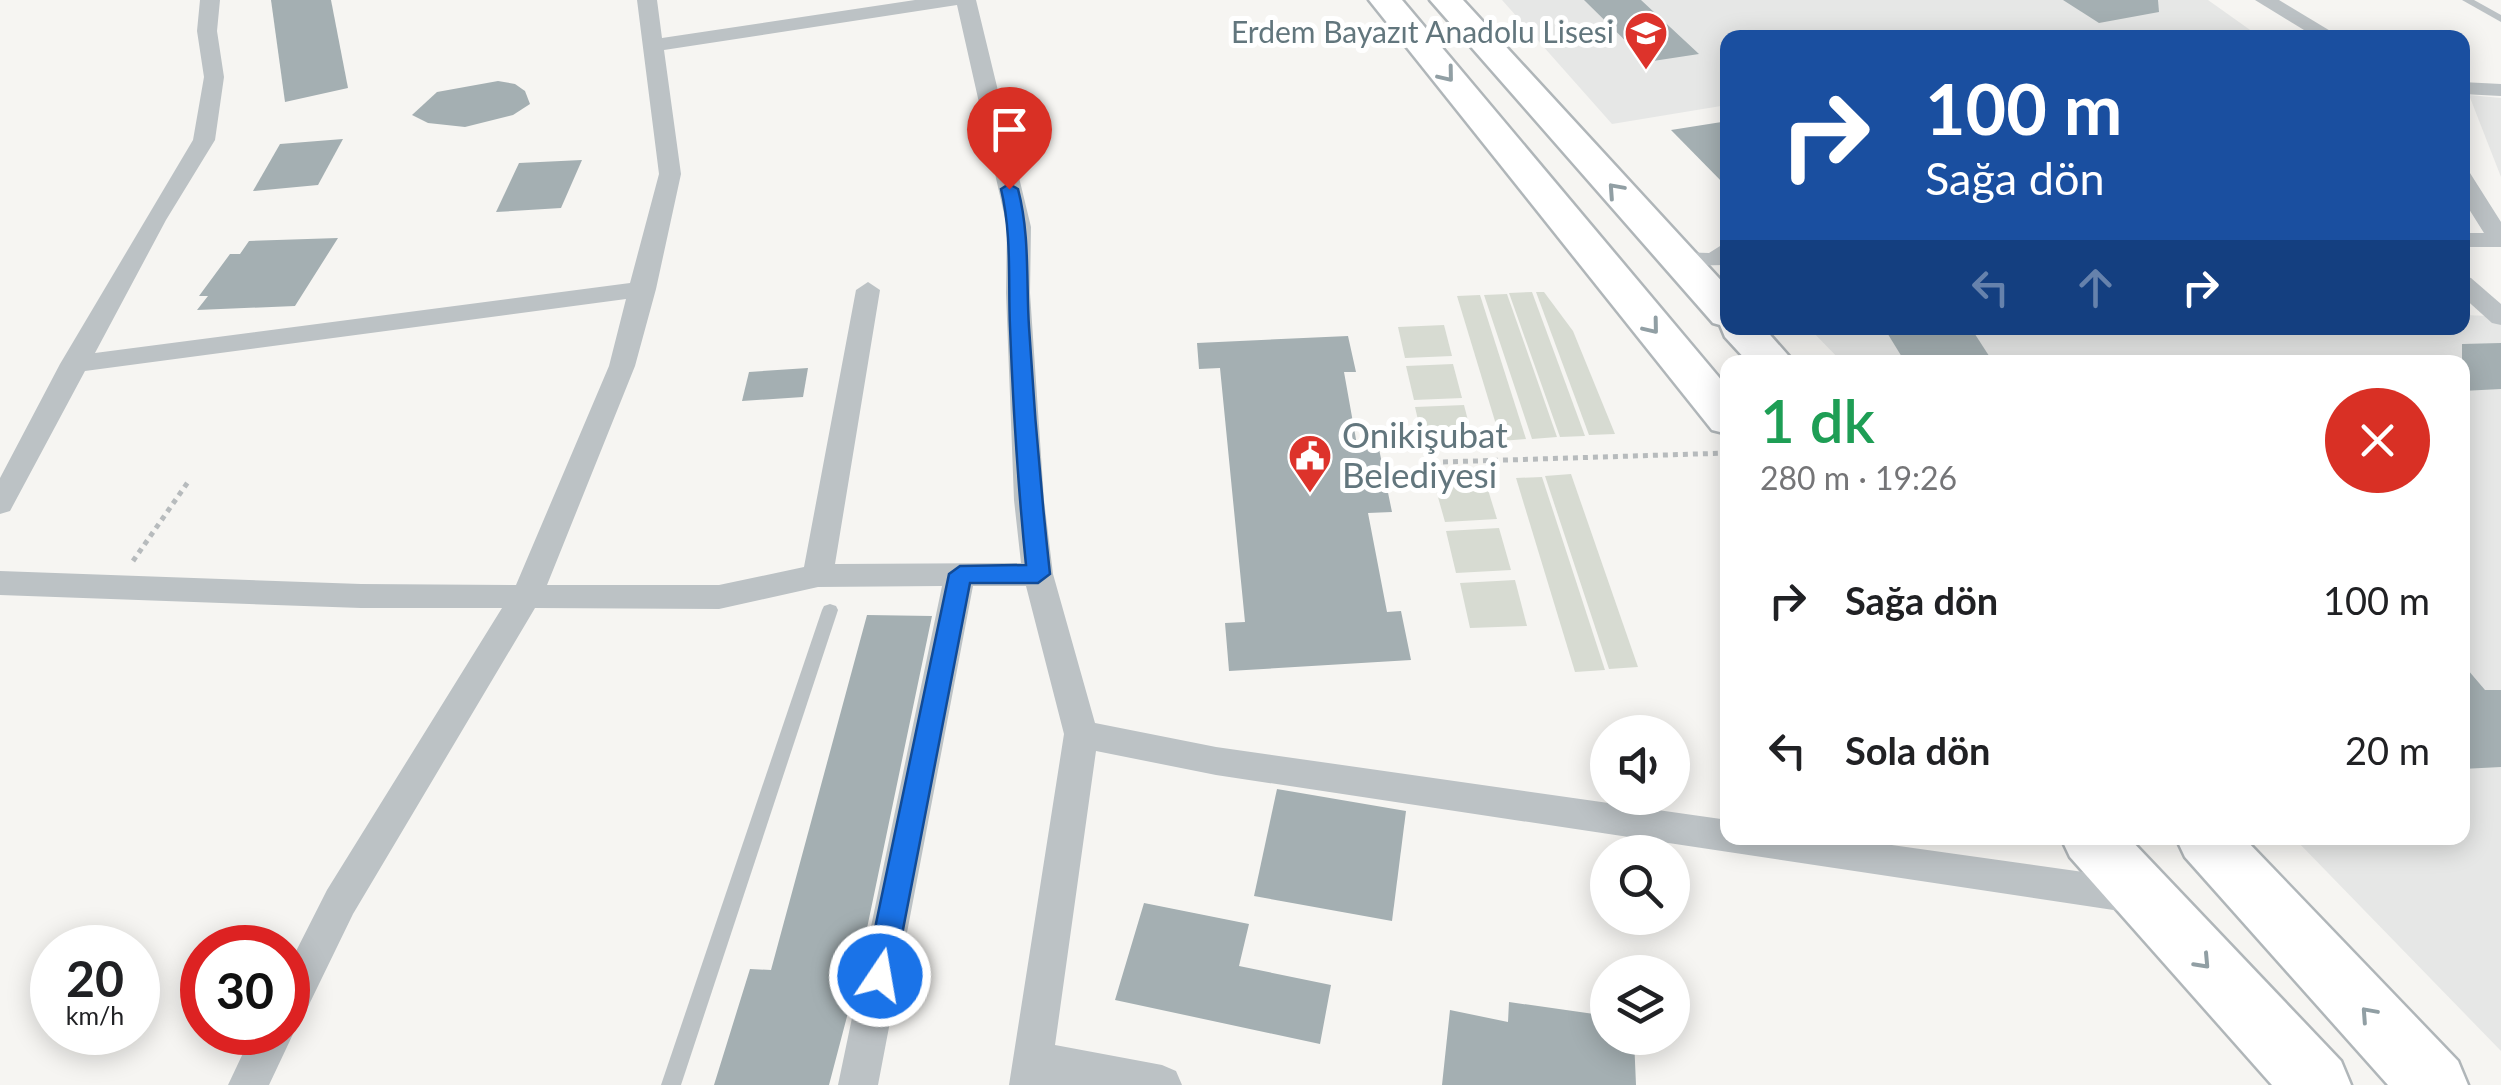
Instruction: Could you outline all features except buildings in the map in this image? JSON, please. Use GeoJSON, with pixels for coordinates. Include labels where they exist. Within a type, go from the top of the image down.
{"type":"FeatureCollection","features":[{"type":"Feature","properties":{"kind":"main road"},"geometry":{"type":"LineString","coordinates":[[1385,0],[1720,409]]}},
{"type":"Feature","properties":{"kind":"main road"},"geometry":{"type":"LineString","coordinates":[[1446,0],[1720,305]]}},
{"type":"Feature","properties":{"kind":"main road"},"geometry":{"type":"LineString","coordinates":[[1747,335],[1765,355]]}},
{"type":"Feature","properties":{"kind":"main road"},"geometry":{"type":"LineString","coordinates":[[2097,845],[2317,1085]]}},
{"type":"Feature","properties":{"kind":"main road"},"geometry":{"type":"LineString","coordinates":[[2212,845],[2434,1085]]}},
{"type":"Feature","properties":{"kind":"street"},"geometry":{"type":"LineString","coordinates":[[0,504],[74,364],[204,140],[214,77],[207,31],[210,0]]}},
{"type":"Feature","properties":{"kind":"street"},"geometry":{"type":"LineString","coordinates":[[310,962],[340,902],[528,593],[622,366],[670,174],[647,0]]}},
{"type":"Feature","properties":{"kind":"street"},"geometry":{"type":"LineString","coordinates":[[654,45],[953,0]]}},
{"type":"Feature","properties":{"kind":"street"},"geometry":{"type":"LineString","coordinates":[[966,0],[1019,227],[1025,425],[1038,574],[1081,734],[1030,1073],[1162,1085]]}},
{"type":"Feature","properties":{"kind":"street"},"geometry":{"type":"LineString","coordinates":[[2265,0],[2318,30]]}},
{"type":"Feature","properties":{"kind":"street"},"geometry":{"type":"LineString","coordinates":[[2470,88],[2501,90]]}},
{"type":"Feature","properties":{"kind":"street"},"geometry":{"type":"LineString","coordinates":[[2470,191],[2500,240]]}},
{"type":"Feature","properties":{"kind":"street"},"geometry":{"type":"LineString","coordinates":[[2470,240],[2500,240]]}},
{"type":"Feature","properties":{"kind":"street"},"geometry":{"type":"LineString","coordinates":[[1677,259],[1715,260],[1720,255]]}},
{"type":"Feature","properties":{"kind":"street"},"geometry":{"type":"LineString","coordinates":[[74,364],[644,289]]}},
{"type":"Feature","properties":{"kind":"street"},"geometry":{"type":"LineString","coordinates":[[818,576],[868,290]]}},
{"type":"Feature","properties":{"kind":"street"},"geometry":{"type":"LineString","coordinates":[[2470,290],[2501,317]]}},
{"type":"Feature","properties":{"kind":"street"},"geometry":{"type":"LineString","coordinates":[[858,1085],[960,574]]}},
{"type":"Feature","properties":{"kind":"street"},"geometry":{"type":"LineString","coordinates":[[0,583],[117,584],[361,596],[528,593],[719,597],[818,576],[1038,574]]}},
{"type":"Feature","properties":{"kind":"street"},"geometry":{"type":"LineString","coordinates":[[1081,734],[1216,762],[1720,835]]}},
{"type":"Feature","properties":{"kind":"street"},"geometry":{"type":"LineString","coordinates":[[1784,845],[2143,897]]}},
{"type":"Feature","properties":{"kind":"street"},"geometry":{"type":"LineString","coordinates":[[248,1085],[263,1055]]}},
{"type":"Feature","properties":{"kind":"lane"},"geometry":{"type":"LineString","coordinates":[[2467,0],[2501,19]]}},
{"type":"Feature","properties":{"kind":"lane"},"geometry":{"type":"LineString","coordinates":[[672,1085],[830,610]]}},
{"type":"Feature","properties":{"kind":"path"},"geometry":{"type":"LineString","coordinates":[[1443,462],[1720,453]]}},
{"type":"Feature","properties":{"kind":"path"},"geometry":{"type":"LineString","coordinates":[[117,584],[188,482]]}},
{"type":"Feature","properties":{"kind":"shaded area","name":"Erdem Bayazıt Anadolu Lisesi"},"geometry":{"type":"Polygon","coordinates":[[[1502,0],[2208,0],[2250,30],[1720,30],[1720,106],[1612,124],[1502,0]]]}},
{"type":"Feature","properties":{"kind":"shaded area"},"geometry":{"type":"Polygon","coordinates":[[[2470,95],[2501,98],[2501,177],[2470,98],[2470,95]]]}},
{"type":"Feature","properties":{"kind":"shaded area"},"geometry":{"type":"Polygon","coordinates":[[[1532,292],[1585,436],[1560,437],[1509,293],[1532,292]]]}},
{"type":"Feature","properties":{"kind":"shaded area"},"geometry":{"type":"Polygon","coordinates":[[[1536,292],[1544,292],[1573,331],[1615,434],[1589,435],[1536,292]]]}},
{"type":"Feature","properties":{"kind":"shaded area"},"geometry":{"type":"Polygon","coordinates":[[[1507,294],[1557,437],[1532,439],[1484,295],[1507,294]]]}},
{"type":"Feature","properties":{"kind":"shaded area"},"geometry":{"type":"Polygon","coordinates":[[[1480,295],[1526,439],[1501,441],[1457,296],[1480,295]]]}},
{"type":"Feature","properties":{"kind":"shaded area"},"geometry":{"type":"Polygon","coordinates":[[[2470,315],[2491,316],[2501,325],[2501,1051],[2301,845],[2470,845],[2470,355],[1835,355],[1816,335],[2470,335],[2470,315]]]}},
{"type":"Feature","properties":{"kind":"shaded area"},"geometry":{"type":"Polygon","coordinates":[[[1444,325],[1452,356],[1405,358],[1398,327],[1444,325]]]}},
{"type":"Feature","properties":{"kind":"shaded area"},"geometry":{"type":"Polygon","coordinates":[[[1453,364],[1462,398],[1414,400],[1406,366],[1453,364]]]}},
{"type":"Feature","properties":{"kind":"shaded area"},"geometry":{"type":"Polygon","coordinates":[[[1464,405],[1473,440],[1423,442],[1415,407],[1464,405]]]}},
{"type":"Feature","properties":{"kind":"shaded area"},"geometry":{"type":"Polygon","coordinates":[[[1571,474],[1638,667],[1609,669],[1545,476],[1571,474]]]}},
{"type":"Feature","properties":{"kind":"shaded area"},"geometry":{"type":"Polygon","coordinates":[[[1542,477],[1605,670],[1575,672],[1516,478],[1542,477]]]}},
{"type":"Feature","properties":{"kind":"shaded area"},"geometry":{"type":"Polygon","coordinates":[[[1485,480],[1497,519],[1445,522],[1434,483],[1485,480]]]}},
{"type":"Feature","properties":{"kind":"shaded area"},"geometry":{"type":"Polygon","coordinates":[[[1499,528],[1511,570],[1456,573],[1446,531],[1499,528]]]}},
{"type":"Feature","properties":{"kind":"shaded area"},"geometry":{"type":"Polygon","coordinates":[[[1515,580],[1527,626],[1470,628],[1460,583],[1515,580]]]}},
{"type":"Feature","properties":{"kind":"place","name":"Erdem Bayazıt Anadolu Lisesi"},"geometry":{"type":"Point","coordinates":[1646,71]}},
{"type":"Feature","properties":{"kind":"place","name":"Onikişubat Belediyesi"},"geometry":{"type":"Point","coordinates":[1310,494]}},
{"type":"Feature","properties":{"kind":"route"},"geometry":{"type":"LineString","coordinates":[[880,976],[960,574],[1038,574],[1027,466],[1018,293],[1019,227],[1009,189]]}}]}
